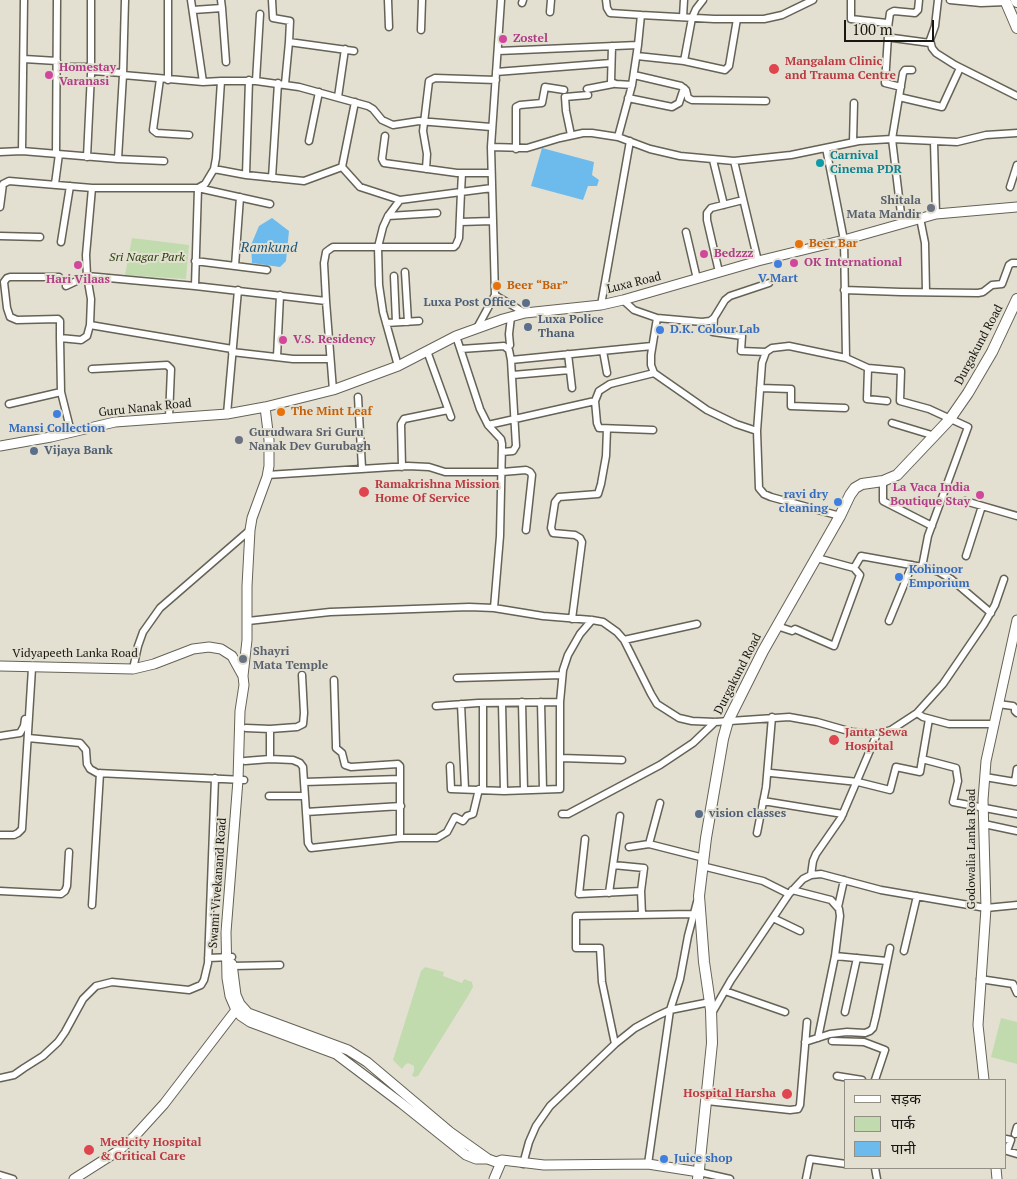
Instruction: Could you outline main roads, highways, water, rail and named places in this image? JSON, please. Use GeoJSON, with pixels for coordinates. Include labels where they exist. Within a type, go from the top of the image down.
{"type":"FeatureCollection","features":[{"type":"Feature","properties":{"kind":"main road"},"geometry":{"type":"LineString","coordinates":[[1011,1],[1017,28]]}},
{"type":"Feature","properties":{"kind":"main road","name":"Durgakund Road"},"geometry":{"type":"LineString","coordinates":[[698,1176],[712,1043],[712,1014],[703,953],[699,896],[723,738],[728,721],[763,651],[856,488],[862,484],[883,481],[897,475],[950,419],[992,352],[1016,304]]}},
{"type":"Feature","properties":{"kind":"water"},"geometry":{"type":"Polygon","coordinates":[[[542,148],[594,162],[592,175],[599,180],[597,186],[588,186],[583,200],[531,186],[542,148]]]}},
{"type":"Feature","properties":{"kind":"water","name":"Ramkund"},"geometry":{"type":"Polygon","coordinates":[[[272,218],[289,231],[286,261],[280,267],[252,263],[251,245],[259,226],[272,218]]]}},
{"type":"Feature","properties":{"kind":"place","name":"Zostel"},"geometry":{"type":"Point","coordinates":[503,39]}},
{"type":"Feature","properties":{"kind":"place","name":"Mangalam Clinic and Trauma Centre"},"geometry":{"type":"Point","coordinates":[774,69]}},
{"type":"Feature","properties":{"kind":"place","name":"Homestay Varanasi"},"geometry":{"type":"Point","coordinates":[49,75]}},
{"type":"Feature","properties":{"kind":"place","name":"Carnival Cinema PDR"},"geometry":{"type":"Point","coordinates":[820,163]}},
{"type":"Feature","properties":{"kind":"place","name":"Shitala Mata Mandir"},"geometry":{"type":"Point","coordinates":[931,208]}},
{"type":"Feature","properties":{"kind":"place","name":"Beer Bar"},"geometry":{"type":"Point","coordinates":[799,244]}},
{"type":"Feature","properties":{"kind":"place","name":"Bedzzz"},"geometry":{"type":"Point","coordinates":[704,254]}},
{"type":"Feature","properties":{"kind":"place","name":"OK International"},"geometry":{"type":"Point","coordinates":[794,263]}},
{"type":"Feature","properties":{"kind":"place","name":"V Mart"},"geometry":{"type":"Point","coordinates":[778,264]}},
{"type":"Feature","properties":{"kind":"place","name":"Hari Vilaas"},"geometry":{"type":"Point","coordinates":[78,265]}},
{"type":"Feature","properties":{"kind":"place","name":"Beer “Bar”"},"geometry":{"type":"Point","coordinates":[497,286]}},
{"type":"Feature","properties":{"kind":"place","name":"Luxa Post Office"},"geometry":{"type":"Point","coordinates":[526,303]}},
{"type":"Feature","properties":{"kind":"place","name":"Luxa Police Thana"},"geometry":{"type":"Point","coordinates":[528,327]}},
{"type":"Feature","properties":{"kind":"place","name":"D.K. Colour Lab"},"geometry":{"type":"Point","coordinates":[660,330]}},
{"type":"Feature","properties":{"kind":"place","name":"V.S. Residency"},"geometry":{"type":"Point","coordinates":[283,340]}},
{"type":"Feature","properties":{"kind":"place","name":"The Mint Leaf"},"geometry":{"type":"Point","coordinates":[281,412]}},
{"type":"Feature","properties":{"kind":"place","name":"Mansi Collection"},"geometry":{"type":"Point","coordinates":[57,414]}},
{"type":"Feature","properties":{"kind":"place","name":"Gurudwara Sri Guru Nanak Dev Gurubagh"},"geometry":{"type":"Point","coordinates":[239,440]}},
{"type":"Feature","properties":{"kind":"place","name":"Vijaya Bank"},"geometry":{"type":"Point","coordinates":[34,451]}},
{"type":"Feature","properties":{"kind":"place","name":"Ramakrishna Mission Home Of Service"},"geometry":{"type":"Point","coordinates":[364,492]}},
{"type":"Feature","properties":{"kind":"place","name":"La Vaca India Boutique Stay"},"geometry":{"type":"Point","coordinates":[980,495]}},
{"type":"Feature","properties":{"kind":"place","name":"ravi dry cleaning"},"geometry":{"type":"Point","coordinates":[838,502]}},
{"type":"Feature","properties":{"kind":"place","name":"Kohinoor Emporium"},"geometry":{"type":"Point","coordinates":[899,577]}},
{"type":"Feature","properties":{"kind":"place","name":"Shayri Mata Temple"},"geometry":{"type":"Point","coordinates":[243,659]}},
{"type":"Feature","properties":{"kind":"place","name":"Janta Sewa Hospital"},"geometry":{"type":"Point","coordinates":[834,740]}},
{"type":"Feature","properties":{"kind":"place","name":"vision classes"},"geometry":{"type":"Point","coordinates":[699,814]}},
{"type":"Feature","properties":{"kind":"place","name":"Hospital Harsha"},"geometry":{"type":"Point","coordinates":[787,1094]}},
{"type":"Feature","properties":{"kind":"place","name":"Medicity Hospital & Critical Care"},"geometry":{"type":"Point","coordinates":[89,1150]}},
{"type":"Feature","properties":{"kind":"place","name":"Juice shop"},"geometry":{"type":"Point","coordinates":[664,1159]}},
{"type":"Feature","properties":{"kind":"park label","name":"Sri Nagar Park"},"geometry":{"type":"Point","coordinates":[147,258]}}]}
